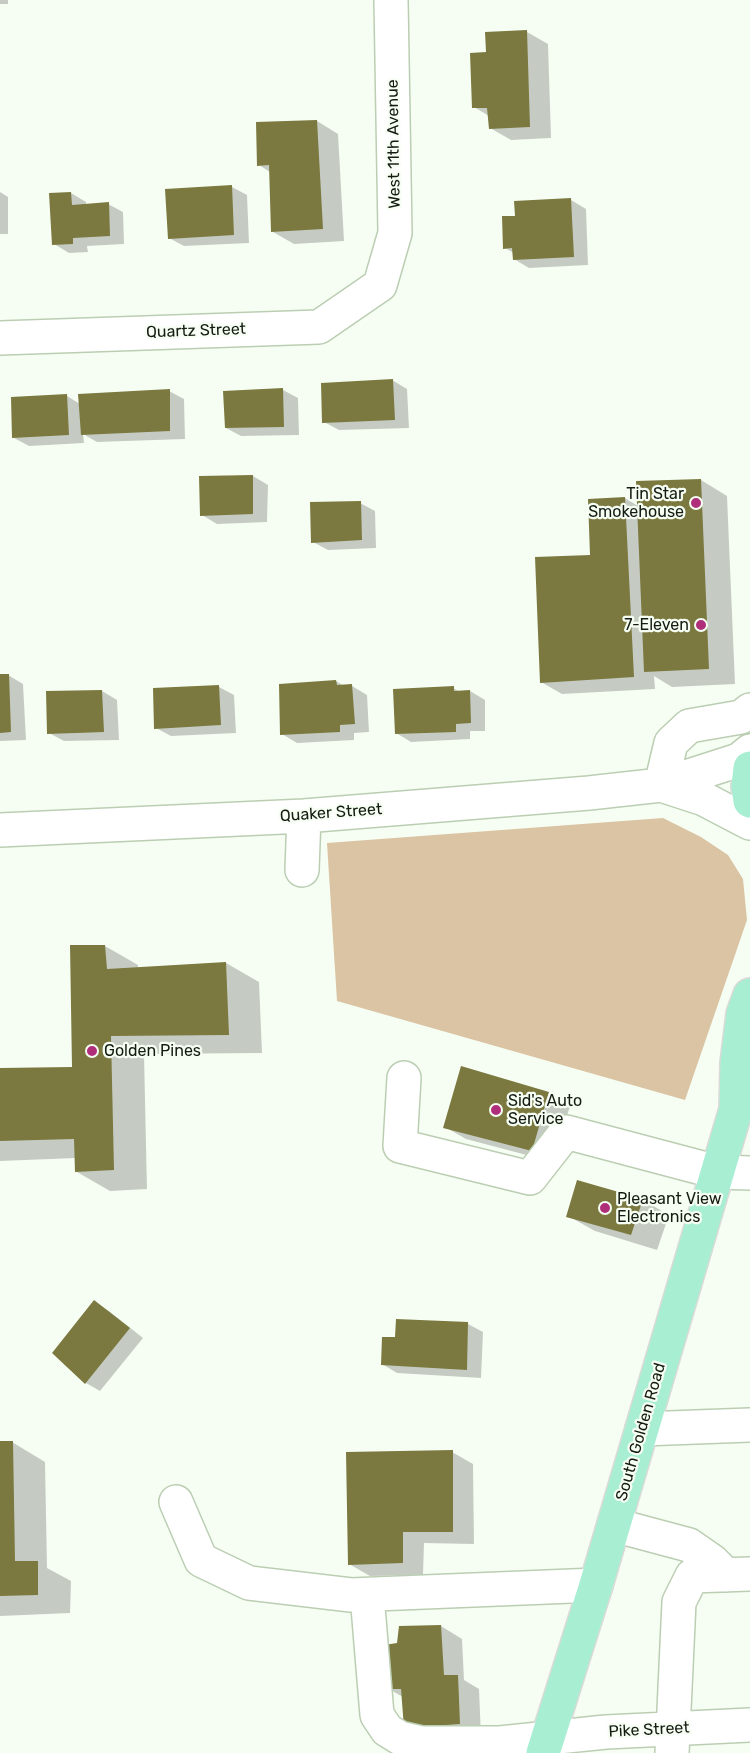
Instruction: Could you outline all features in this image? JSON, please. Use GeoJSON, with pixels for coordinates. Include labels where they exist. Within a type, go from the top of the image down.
{"type":"FeatureCollection","features":[{"type":"Feature","properties":{"kind":"main road"},"geometry":{"type":"LineString","coordinates":[[750,768],[748,786],[750,801]]}},
{"type":"Feature","properties":{"kind":"main road","name":"South Golden Road"},"geometry":{"type":"LineString","coordinates":[[546,1745],[596,1586],[717,1172],[743,1097],[736,1063],[743,1014],[750,995]]}},
{"type":"Feature","properties":{"kind":"street","name":"West 11th Avenue"},"geometry":{"type":"LineString","coordinates":[[380,285],[395,233],[391,0]]}},
{"type":"Feature","properties":{"kind":"street","name":"Quartz Street"},"geometry":{"type":"LineString","coordinates":[[0,338],[319,327],[380,285]]}},
{"type":"Feature","properties":{"kind":"street"},"geometry":{"type":"LineString","coordinates":[[662,785],[671,743],[689,726],[741,717],[750,710]]}},
{"type":"Feature","properties":{"kind":"street","name":"Quaker Street"},"geometry":{"type":"LineString","coordinates":[[0,830],[304,816],[577,794],[662,785],[739,760],[750,751]]}},
{"type":"Feature","properties":{"kind":"street","name":"Quaker Street"},"geometry":{"type":"LineString","coordinates":[[662,785],[704,799],[750,824]]}},
{"type":"Feature","properties":{"kind":"street"},"geometry":{"type":"LineString","coordinates":[[302,870],[304,816]]}},
{"type":"Feature","properties":{"kind":"street"},"geometry":{"type":"LineString","coordinates":[[404,1078],[400,1146],[530,1178],[566,1132],[717,1172],[750,1173]]}},
{"type":"Feature","properties":{"kind":"street"},"geometry":{"type":"LineString","coordinates":[[642,1429],[750,1425]]}},
{"type":"Feature","properties":{"kind":"street"},"geometry":{"type":"LineString","coordinates":[[177,1502],[201,1560],[249,1583],[351,1595],[596,1586]]}},
{"type":"Feature","properties":{"kind":"street"},"geometry":{"type":"LineString","coordinates":[[614,1525],[688,1545],[735,1566]]}},
{"type":"Feature","properties":{"kind":"street"},"geometry":{"type":"LineString","coordinates":[[672,1741],[679,1602],[692,1576],[735,1566]]}},
{"type":"Feature","properties":{"kind":"street","name":"Pike Street"},"geometry":{"type":"LineString","coordinates":[[367,1595],[377,1715],[387,1730],[400,1738],[422,1743],[546,1745],[606,1731],[672,1741],[750,1725]]}},
{"type":"Feature","properties":{"kind":"shaded area"},"geometry":{"type":"Polygon","coordinates":[[[663,818],[701,837],[728,855],[743,879],[747,920],[685,1100],[337,1001],[327,843],[663,818]]]}},
{"type":"Feature","properties":{"kind":"building"},"geometry":{"type":"Polygon","coordinates":[[[527,30],[530,127],[489,129],[487,108],[472,108],[470,53],[486,52],[485,32],[527,30]]]}},
{"type":"Feature","properties":{"kind":"building"},"geometry":{"type":"Polygon","coordinates":[[[317,120],[323,229],[271,232],[269,165],[257,166],[256,122],[317,120]]]}},
{"type":"Feature","properties":{"kind":"building"},"geometry":{"type":"Polygon","coordinates":[[[232,185],[234,235],[168,239],[165,189],[232,185]]]}},
{"type":"Feature","properties":{"kind":"building"},"geometry":{"type":"Polygon","coordinates":[[[71,192],[72,205],[109,202],[110,236],[73,238],[73,244],[52,245],[49,193],[71,192]]]}},
{"type":"Feature","properties":{"kind":"building"},"geometry":{"type":"Polygon","coordinates":[[[571,198],[574,257],[513,260],[512,248],[503,249],[502,216],[515,216],[514,201],[571,198]]]}},
{"type":"Feature","properties":{"kind":"building"},"geometry":{"type":"Polygon","coordinates":[[[393,379],[395,420],[322,423],[321,383],[393,379]]]}},
{"type":"Feature","properties":{"kind":"building"},"geometry":{"type":"Polygon","coordinates":[[[283,388],[284,427],[225,428],[223,391],[283,388]]]}},
{"type":"Feature","properties":{"kind":"building"},"geometry":{"type":"Polygon","coordinates":[[[170,389],[170,431],[81,435],[78,394],[170,389]]]}},
{"type":"Feature","properties":{"kind":"building"},"geometry":{"type":"Polygon","coordinates":[[[67,394],[69,435],[12,438],[11,397],[67,394]]]}},
{"type":"Feature","properties":{"kind":"building"},"geometry":{"type":"Polygon","coordinates":[[[253,475],[253,514],[200,516],[199,476],[253,475]]]}},
{"type":"Feature","properties":{"kind":"building"},"geometry":{"type":"Polygon","coordinates":[[[701,479],[709,669],[644,672],[636,481],[701,479]]]}},
{"type":"Feature","properties":{"kind":"building"},"geometry":{"type":"Polygon","coordinates":[[[625,497],[634,677],[540,683],[535,557],[590,555],[588,499],[625,497]]]}},
{"type":"Feature","properties":{"kind":"building"},"geometry":{"type":"Polygon","coordinates":[[[361,501],[362,540],[311,543],[310,502],[361,501]]]}},
{"type":"Feature","properties":{"kind":"building"},"geometry":{"type":"Polygon","coordinates":[[[0,674],[9,674],[11,732],[0,733],[0,674]]]}},
{"type":"Feature","properties":{"kind":"building"},"geometry":{"type":"Polygon","coordinates":[[[336,680],[337,685],[352,684],[355,724],[340,725],[340,732],[280,735],[279,684],[336,680]]]}},
{"type":"Feature","properties":{"kind":"building"},"geometry":{"type":"Polygon","coordinates":[[[219,685],[221,725],[154,729],[153,688],[219,685]]]}},
{"type":"Feature","properties":{"kind":"building"},"geometry":{"type":"Polygon","coordinates":[[[454,686],[454,691],[470,690],[471,723],[456,724],[456,732],[395,734],[393,689],[454,686]]]}},
{"type":"Feature","properties":{"kind":"building"},"geometry":{"type":"Polygon","coordinates":[[[102,690],[104,732],[47,734],[46,691],[102,690]]]}},
{"type":"Feature","properties":{"kind":"building","name":"Golden Pines"},"geometry":{"type":"Polygon","coordinates":[[[70,945],[105,945],[107,969],[226,962],[229,1035],[111,1036],[114,1170],[75,1172],[74,1139],[0,1141],[0,1068],[72,1067],[70,945]]]}},
{"type":"Feature","properties":{"kind":"building","name":"Sid's Auto Service"},"geometry":{"type":"Polygon","coordinates":[[[461,1066],[549,1092],[532,1151],[443,1128],[461,1066]]]}},
{"type":"Feature","properties":{"kind":"building","name":"Pleasant View Electronics"},"geometry":{"type":"Polygon","coordinates":[[[577,1180],[643,1199],[631,1235],[566,1217],[577,1180]]]}},
{"type":"Feature","properties":{"kind":"building"},"geometry":{"type":"Polygon","coordinates":[[[94,1300],[130,1328],[85,1384],[52,1353],[94,1300]]]}},
{"type":"Feature","properties":{"kind":"building"},"geometry":{"type":"Polygon","coordinates":[[[396,1319],[468,1322],[467,1370],[381,1365],[382,1337],[395,1337],[396,1319]]]}},
{"type":"Feature","properties":{"kind":"building"},"geometry":{"type":"Polygon","coordinates":[[[0,1441],[13,1441],[15,1561],[38,1561],[38,1595],[0,1596],[0,1441]]]}},
{"type":"Feature","properties":{"kind":"building"},"geometry":{"type":"Polygon","coordinates":[[[453,1450],[453,1532],[403,1532],[403,1563],[348,1565],[346,1452],[453,1450]]]}},
{"type":"Feature","properties":{"kind":"building"},"geometry":{"type":"Polygon","coordinates":[[[441,1625],[444,1675],[458,1675],[460,1724],[404,1728],[401,1689],[386,1689],[384,1645],[397,1643],[399,1626],[441,1625]]]}},
{"type":"Feature","properties":{"kind":"place","name":"Tin Star Smokehouse"},"geometry":{"type":"Point","coordinates":[696,503]}},
{"type":"Feature","properties":{"kind":"place","name":"7-Eleven"},"geometry":{"type":"Point","coordinates":[701,625]}},
{"type":"Feature","properties":{"kind":"place","name":"Golden Pines"},"geometry":{"type":"Point","coordinates":[92,1051]}},
{"type":"Feature","properties":{"kind":"place","name":"Sid's Auto Service"},"geometry":{"type":"Point","coordinates":[496,1110]}},
{"type":"Feature","properties":{"kind":"place","name":"Pleasant View Electronics"},"geometry":{"type":"Point","coordinates":[605,1208]}}]}
